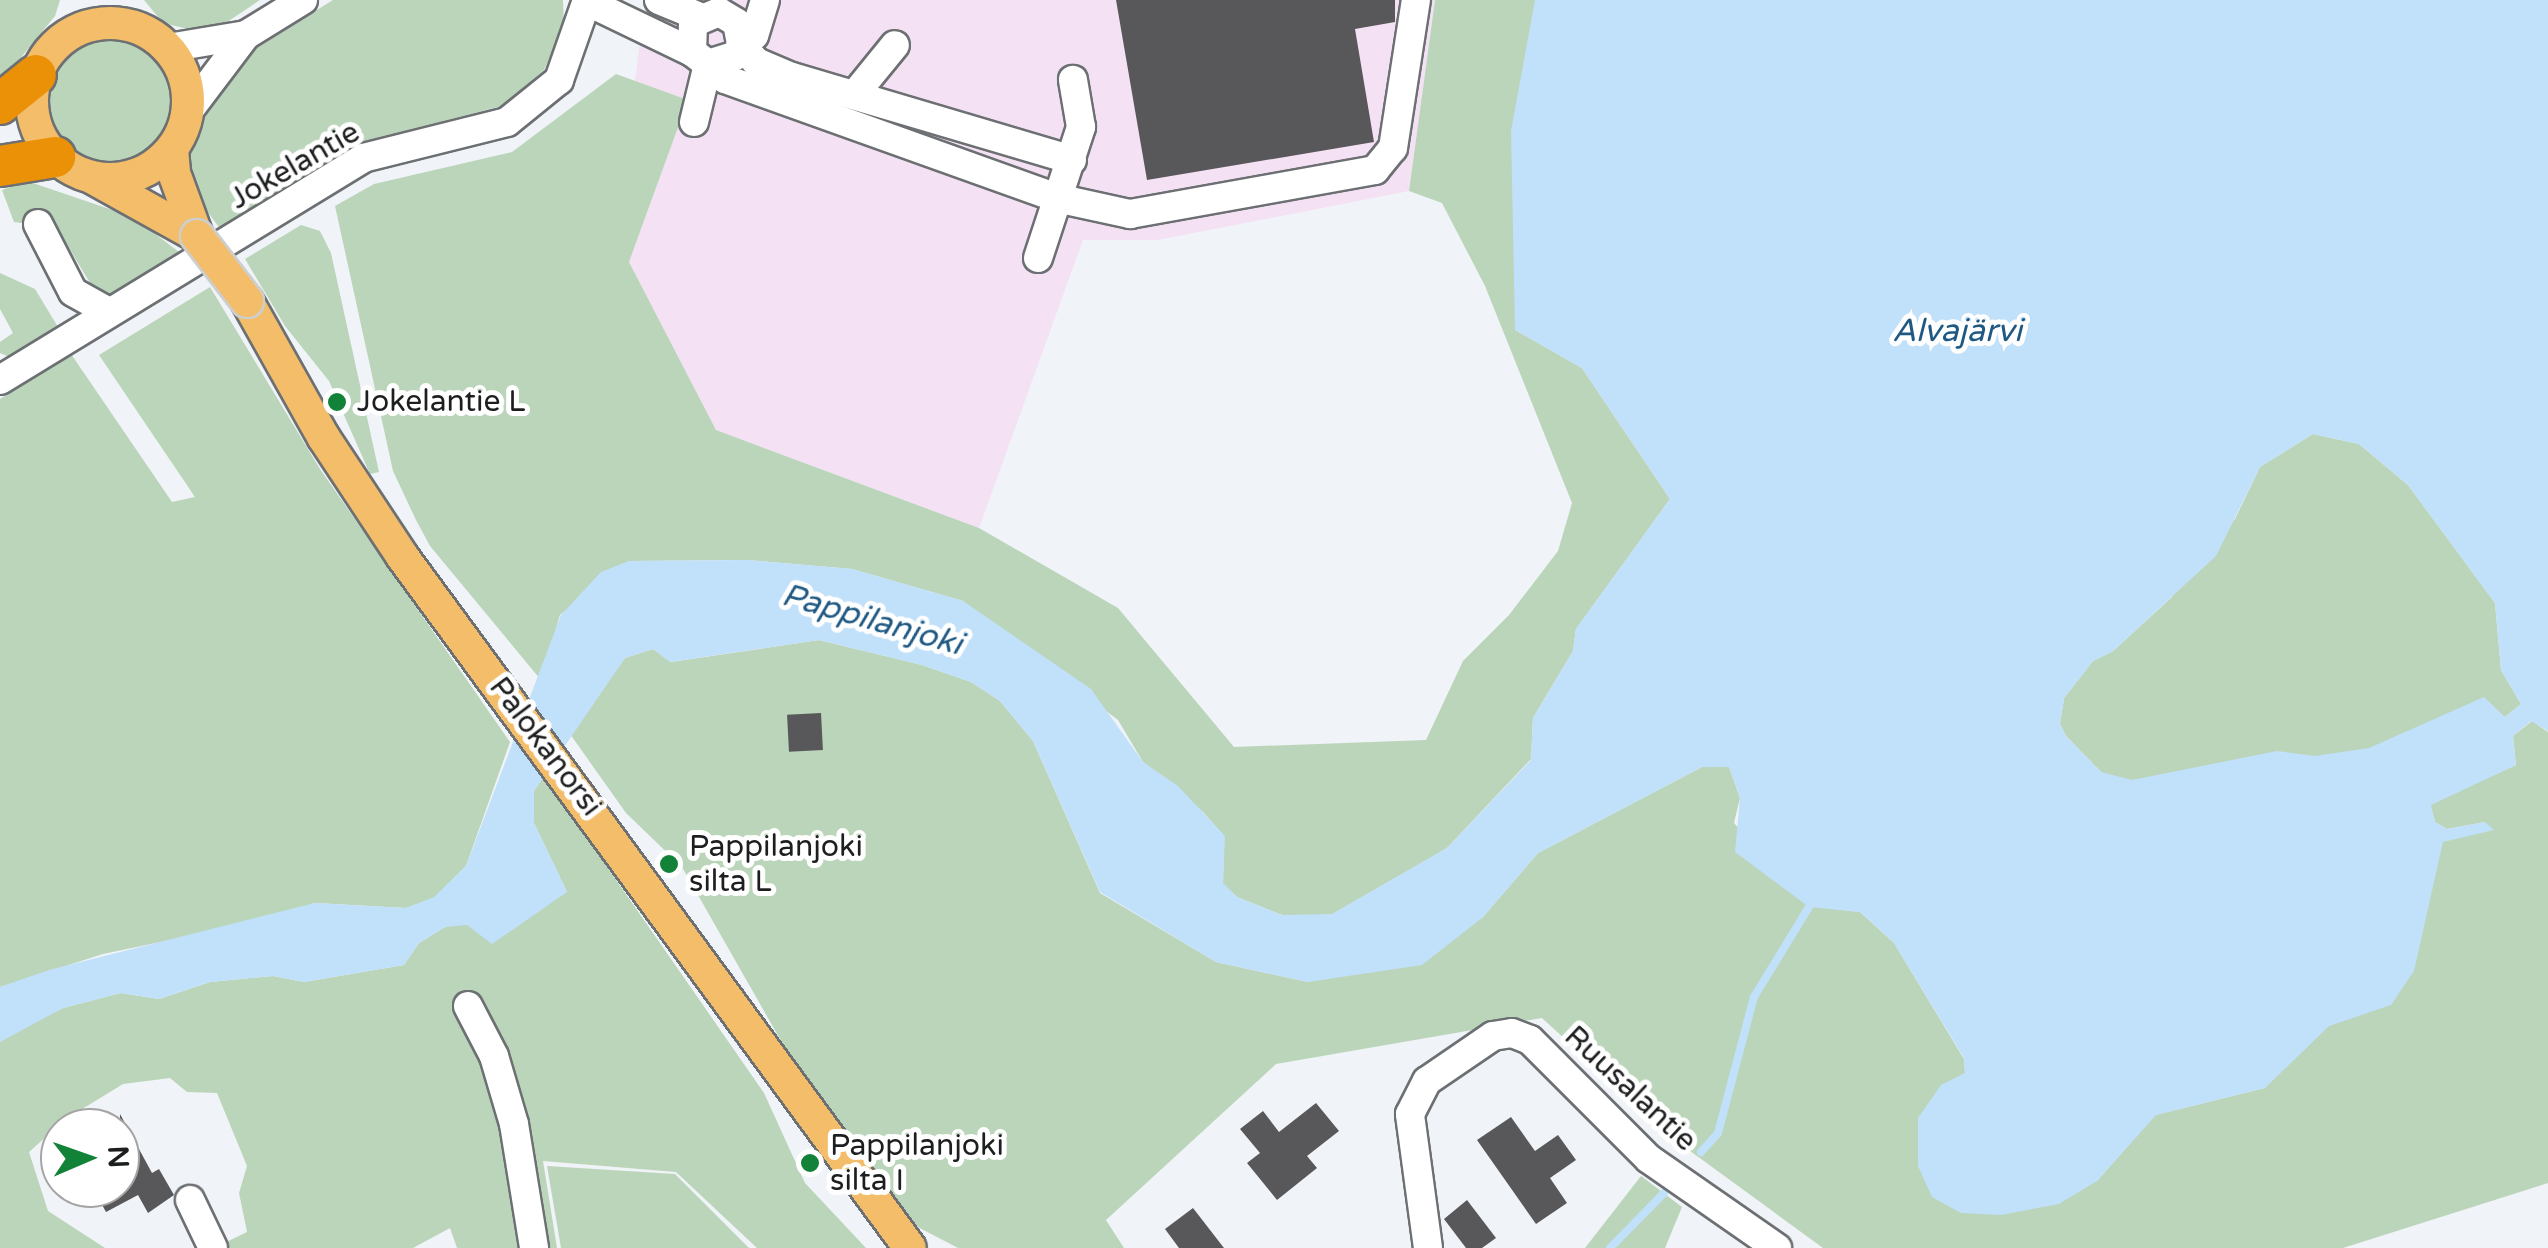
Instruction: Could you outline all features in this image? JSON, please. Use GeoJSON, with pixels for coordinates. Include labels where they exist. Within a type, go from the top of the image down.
{"type":"FeatureCollection","features":[{"type":"Feature","properties":{"kind":"highway"},"geometry":{"type":"LineString","coordinates":[[0,104],[36,75]]}},
{"type":"Feature","properties":{"kind":"highway"},"geometry":{"type":"LineString","coordinates":[[0,166],[55,157]]}},
{"type":"Feature","properties":{"kind":"main road"},"geometry":{"type":"LineString","coordinates":[[70,33],[74,0]]}},
{"type":"Feature","properties":{"kind":"main road"},"geometry":{"type":"LineString","coordinates":[[122,0],[156,39],[184,78],[187,112],[172,149],[150,168],[122,179],[93,178],[55,157],[38,133],[32,104],[36,75],[49,51],[70,33],[94,24],[156,39]]}},
{"type":"Feature","properties":{"kind":"main road","name":"Palokanorsi"},"geometry":{"type":"LineString","coordinates":[[172,149],[174,173],[197,236],[247,301],[324,438],[402,556],[581,794],[910,1248]]}},
{"type":"Feature","properties":{"kind":"main road","name":"Palokanorsi"},"geometry":{"type":"LineString","coordinates":[[93,178],[197,236]]}},
{"type":"Feature","properties":{"kind":"street"},"geometry":{"type":"LineString","coordinates":[[187,112],[246,35],[304,0]]}},
{"type":"Feature","properties":{"kind":"street"},"geometry":{"type":"LineString","coordinates":[[659,0],[717,10],[737,23],[741,44],[756,62],[1072,160]]}},
{"type":"Feature","properties":{"kind":"street"},"geometry":{"type":"LineString","coordinates":[[700,58],[728,62],[741,44],[754,35],[764,0]]}},
{"type":"Feature","properties":{"kind":"street"},"geometry":{"type":"LineString","coordinates":[[587,1],[700,58],[725,79],[1062,199],[1130,214],[1376,170],[1393,148],[1416,0]]}},
{"type":"Feature","properties":{"kind":"street","name":"Jokelantie"},"geometry":{"type":"LineString","coordinates":[[0,379],[363,158],[508,122],[558,80],[587,1]]}},
{"type":"Feature","properties":{"kind":"street"},"geometry":{"type":"LineString","coordinates":[[694,122],[700,58],[689,33],[717,10]]}},
{"type":"Feature","properties":{"kind":"street"},"geometry":{"type":"LineString","coordinates":[[156,39],[246,35]]}},
{"type":"Feature","properties":{"kind":"street"},"geometry":{"type":"LineString","coordinates":[[855,94],[894,45]]}},
{"type":"Feature","properties":{"kind":"street"},"geometry":{"type":"LineString","coordinates":[[1038,258],[1062,199],[1081,127],[1073,80]]}},
{"type":"Feature","properties":{"kind":"street"},"geometry":{"type":"LineString","coordinates":[[38,224],[73,292],[109,312]]}},
{"type":"Feature","properties":{"kind":"street"},"geometry":{"type":"LineString","coordinates":[[468,1006],[494,1056],[514,1124],[534,1248]]}},
{"type":"Feature","properties":{"kind":"street","name":"Ruusalantie"},"geometry":{"type":"LineString","coordinates":[[1428,1248],[1410,1114],[1427,1081],[1493,1036],[1512,1033],[1530,1040],[1649,1159],[1777,1248]]}},
{"type":"Feature","properties":{"kind":"street"},"geometry":{"type":"LineString","coordinates":[[190,1200],[213,1248]]}},
{"type":"Feature","properties":{"kind":"shaded area"},"geometry":{"type":"Polygon","coordinates":[[[655,0],[1435,0],[1409,191],[1158,240],[1083,240],[979,528],[716,430],[629,262],[688,100],[635,81],[643,16],[655,0]]]}},
{"type":"Feature","properties":{"kind":"green space"},"geometry":{"type":"Polygon","coordinates":[[[0,0],[60,0],[55,16],[0,83],[0,0]]]}},
{"type":"Feature","properties":{"kind":"green space"},"geometry":{"type":"Polygon","coordinates":[[[144,0],[260,0],[209,34],[163,23],[144,0]]]}},
{"type":"Feature","properties":{"kind":"green space"},"geometry":{"type":"Polygon","coordinates":[[[333,0],[563,0],[564,27],[544,70],[505,105],[372,140],[221,230],[193,192],[190,152],[211,100],[256,48],[333,0]]]}},
{"type":"Feature","properties":{"kind":"green space"},"geometry":{"type":"Polygon","coordinates":[[[1435,0],[1565,0],[1515,330],[1582,368],[1670,499],[1576,629],[1573,651],[1533,718],[1531,759],[1447,848],[1331,915],[1282,915],[1237,897],[1223,884],[1224,836],[1203,812],[1143,762],[1118,720],[963,601],[852,569],[748,560],[629,561],[560,615],[541,680],[430,546],[416,520],[393,471],[335,206],[374,184],[512,152],[616,74],[688,100],[629,262],[716,430],[979,528],[1118,608],[1234,747],[1426,740],[1463,661],[1509,615],[1558,551],[1572,503],[1485,286],[1442,203],[1409,191],[1435,0]]]}},
{"type":"Feature","properties":{"kind":"green space"},"geometry":{"type":"Polygon","coordinates":[[[109,39],[133,44],[154,57],[167,78],[172,102],[167,126],[154,147],[133,160],[109,165],[85,160],[64,147],[51,126],[46,102],[51,78],[64,57],[85,44],[109,39]]]}},
{"type":"Feature","properties":{"kind":"green space"},"geometry":{"type":"Polygon","coordinates":[[[27,181],[133,217],[179,252],[108,296],[90,283],[57,228],[14,222],[2,190],[27,181]]]}},
{"type":"Feature","properties":{"kind":"green space"},"geometry":{"type":"Polygon","coordinates":[[[301,225],[320,231],[331,253],[379,472],[370,474],[329,381],[285,326],[245,259],[301,225]]]}},
{"type":"Feature","properties":{"kind":"green space"},"geometry":{"type":"Polygon","coordinates":[[[0,273],[35,289],[58,327],[12,358],[0,353],[0,342],[13,333],[0,309],[0,273]]]}},
{"type":"Feature","properties":{"kind":"green space"},"geometry":{"type":"Polygon","coordinates":[[[210,287],[320,469],[510,742],[466,866],[434,898],[406,908],[315,903],[270,919],[103,954],[0,987],[0,399],[71,354],[172,502],[195,497],[99,355],[210,287]]]}},
{"type":"Feature","properties":{"kind":"green space"},"geometry":{"type":"Polygon","coordinates":[[[2313,434],[2359,444],[2408,485],[2495,603],[2501,670],[2521,704],[2505,717],[2443,735],[2163,796],[2101,772],[2066,736],[2060,724],[2064,698],[2093,661],[2113,651],[2171,598],[2235,519],[2260,467],[2313,434]]]}},
{"type":"Feature","properties":{"kind":"green space"},"geometry":{"type":"Polygon","coordinates":[[[819,640],[922,665],[971,682],[1000,701],[1033,741],[1100,893],[1216,962],[1308,982],[1482,918],[1538,853],[1702,767],[1729,767],[1740,798],[1734,823],[1809,906],[1860,912],[1894,943],[1964,1059],[1965,1073],[2097,1181],[2155,1115],[2265,1088],[2434,841],[2485,822],[2447,829],[2435,822],[2430,804],[2516,765],[2513,736],[2532,721],[2548,732],[2548,1183],[2343,1248],[1823,1248],[1675,1140],[1542,1018],[1276,1064],[1106,1220],[1124,1248],[958,1248],[914,1225],[788,1053],[682,867],[626,813],[570,734],[625,658],[653,649],[671,662],[819,640]]]}},
{"type":"Feature","properties":{"kind":"green space"},"geometry":{"type":"Polygon","coordinates":[[[544,776],[764,1093],[805,1183],[866,1248],[757,1248],[676,1172],[543,1161],[557,1248],[457,1248],[450,1228],[413,1248],[214,1248],[247,1232],[239,1193],[247,1166],[217,1093],[187,1092],[170,1078],[123,1084],[84,1108],[40,1108],[40,1142],[29,1152],[40,1186],[40,1208],[47,1208],[105,1248],[0,1248],[0,1042],[9,1032],[63,1008],[121,993],[159,999],[210,982],[273,976],[304,982],[404,965],[419,943],[445,927],[567,892],[534,823],[534,791],[544,776]]]}},
{"type":"Feature","properties":{"kind":"green space"},"geometry":{"type":"Polygon","coordinates":[[[547,1166],[675,1174],[749,1248],[561,1248],[547,1166]]]}},
{"type":"Feature","properties":{"kind":"green space"},"geometry":{"type":"Polygon","coordinates":[[[1641,1176],[1682,1207],[1665,1248],[1585,1248],[1641,1176]]]}},
{"type":"Feature","properties":{"kind":"water","name":"Alvajärvi"},"geometry":{"type":"Polygon","coordinates":[[[1535,0],[2548,0],[2548,731],[2531,721],[2513,736],[2516,765],[2431,805],[2435,822],[2447,829],[2485,822],[2494,830],[2443,842],[2414,971],[2391,1005],[2329,1026],[2265,1088],[2156,1115],[2097,1181],[2059,1204],[2001,1215],[1961,1213],[1932,1197],[1918,1166],[1918,1118],[1941,1085],[1965,1073],[1964,1058],[1894,943],[1860,912],[1809,907],[1735,852],[1740,798],[1729,767],[1702,767],[1538,853],[1482,918],[1422,965],[1308,982],[1216,962],[1100,892],[1033,741],[1000,701],[971,682],[922,665],[819,640],[670,662],[653,649],[625,658],[534,791],[534,823],[567,892],[492,944],[467,925],[445,927],[419,943],[404,965],[304,982],[273,976],[210,982],[159,999],[121,993],[63,1008],[0,1042],[0,987],[49,970],[315,903],[406,908],[434,897],[466,866],[561,615],[601,572],[629,561],[748,560],[852,569],[963,601],[1091,689],[1143,762],[1178,786],[1225,836],[1223,883],[1237,897],[1282,915],[1332,914],[1447,848],[1531,760],[1533,718],[1573,651],[1576,629],[1670,499],[1582,368],[1515,330],[1511,131],[1535,0]],[[2313,434],[2260,467],[2216,556],[2113,651],[2093,661],[2064,698],[2060,724],[2066,736],[2101,772],[2132,780],[2277,751],[2315,756],[2369,748],[2484,697],[2505,717],[2521,704],[2501,670],[2495,603],[2408,485],[2359,444],[2313,434]]]}},
{"type":"Feature","properties":{"kind":"building"},"geometry":{"type":"Polygon","coordinates":[[[1116,0],[1395,0],[1395,22],[1355,29],[1374,142],[1147,180],[1116,0]]]}},
{"type":"Feature","properties":{"kind":"building"},"geometry":{"type":"Polygon","coordinates":[[[821,713],[823,750],[789,752],[787,715],[821,713]]]}},
{"type":"Feature","properties":{"kind":"building"},"geometry":{"type":"Polygon","coordinates":[[[1316,1103],[1339,1131],[1307,1156],[1317,1168],[1277,1200],[1247,1163],[1260,1153],[1240,1129],[1263,1111],[1279,1132],[1316,1103]]]}},
{"type":"Feature","properties":{"kind":"building"},"geometry":{"type":"Polygon","coordinates":[[[1511,1117],[1535,1151],[1558,1135],[1576,1160],[1550,1178],[1567,1203],[1536,1224],[1477,1140],[1511,1117]]]}},
{"type":"Feature","properties":{"kind":"building"},"geometry":{"type":"Polygon","coordinates":[[[140,1151],[152,1173],[159,1169],[174,1195],[148,1213],[140,1199],[140,1151]]]}},
{"type":"Feature","properties":{"kind":"building"},"geometry":{"type":"Polygon","coordinates":[[[1467,1200],[1496,1238],[1482,1248],[1466,1248],[1444,1219],[1467,1200]]]}},
{"type":"Feature","properties":{"kind":"building"},"geometry":{"type":"Polygon","coordinates":[[[1193,1208],[1224,1248],[1179,1248],[1165,1229],[1193,1208]]]}},
{"type":"Feature","properties":{"kind":"waterway"},"geometry":{"type":"LineString","coordinates":[[1701,1152],[1718,1133],[1754,997],[1809,907]]}},
{"type":"Feature","properties":{"kind":"waterway"},"geometry":{"type":"LineString","coordinates":[[1610,1248],[1664,1193]]}},
{"type":"Feature","properties":{"kind":"place","name":"Jokelantie L"},"geometry":{"type":"Point","coordinates":[337,402]}},
{"type":"Feature","properties":{"kind":"place","name":"Pappilanjoki silta L"},"geometry":{"type":"Point","coordinates":[669,864]}},
{"type":"Feature","properties":{"kind":"place","name":"Pappilanjoki silta I"},"geometry":{"type":"Point","coordinates":[810,1163]}},
{"type":"Feature","properties":{"kind":"water label","name":"Pappilanjoki"},"geometry":{"type":"Point","coordinates":[872,620]}}]}
